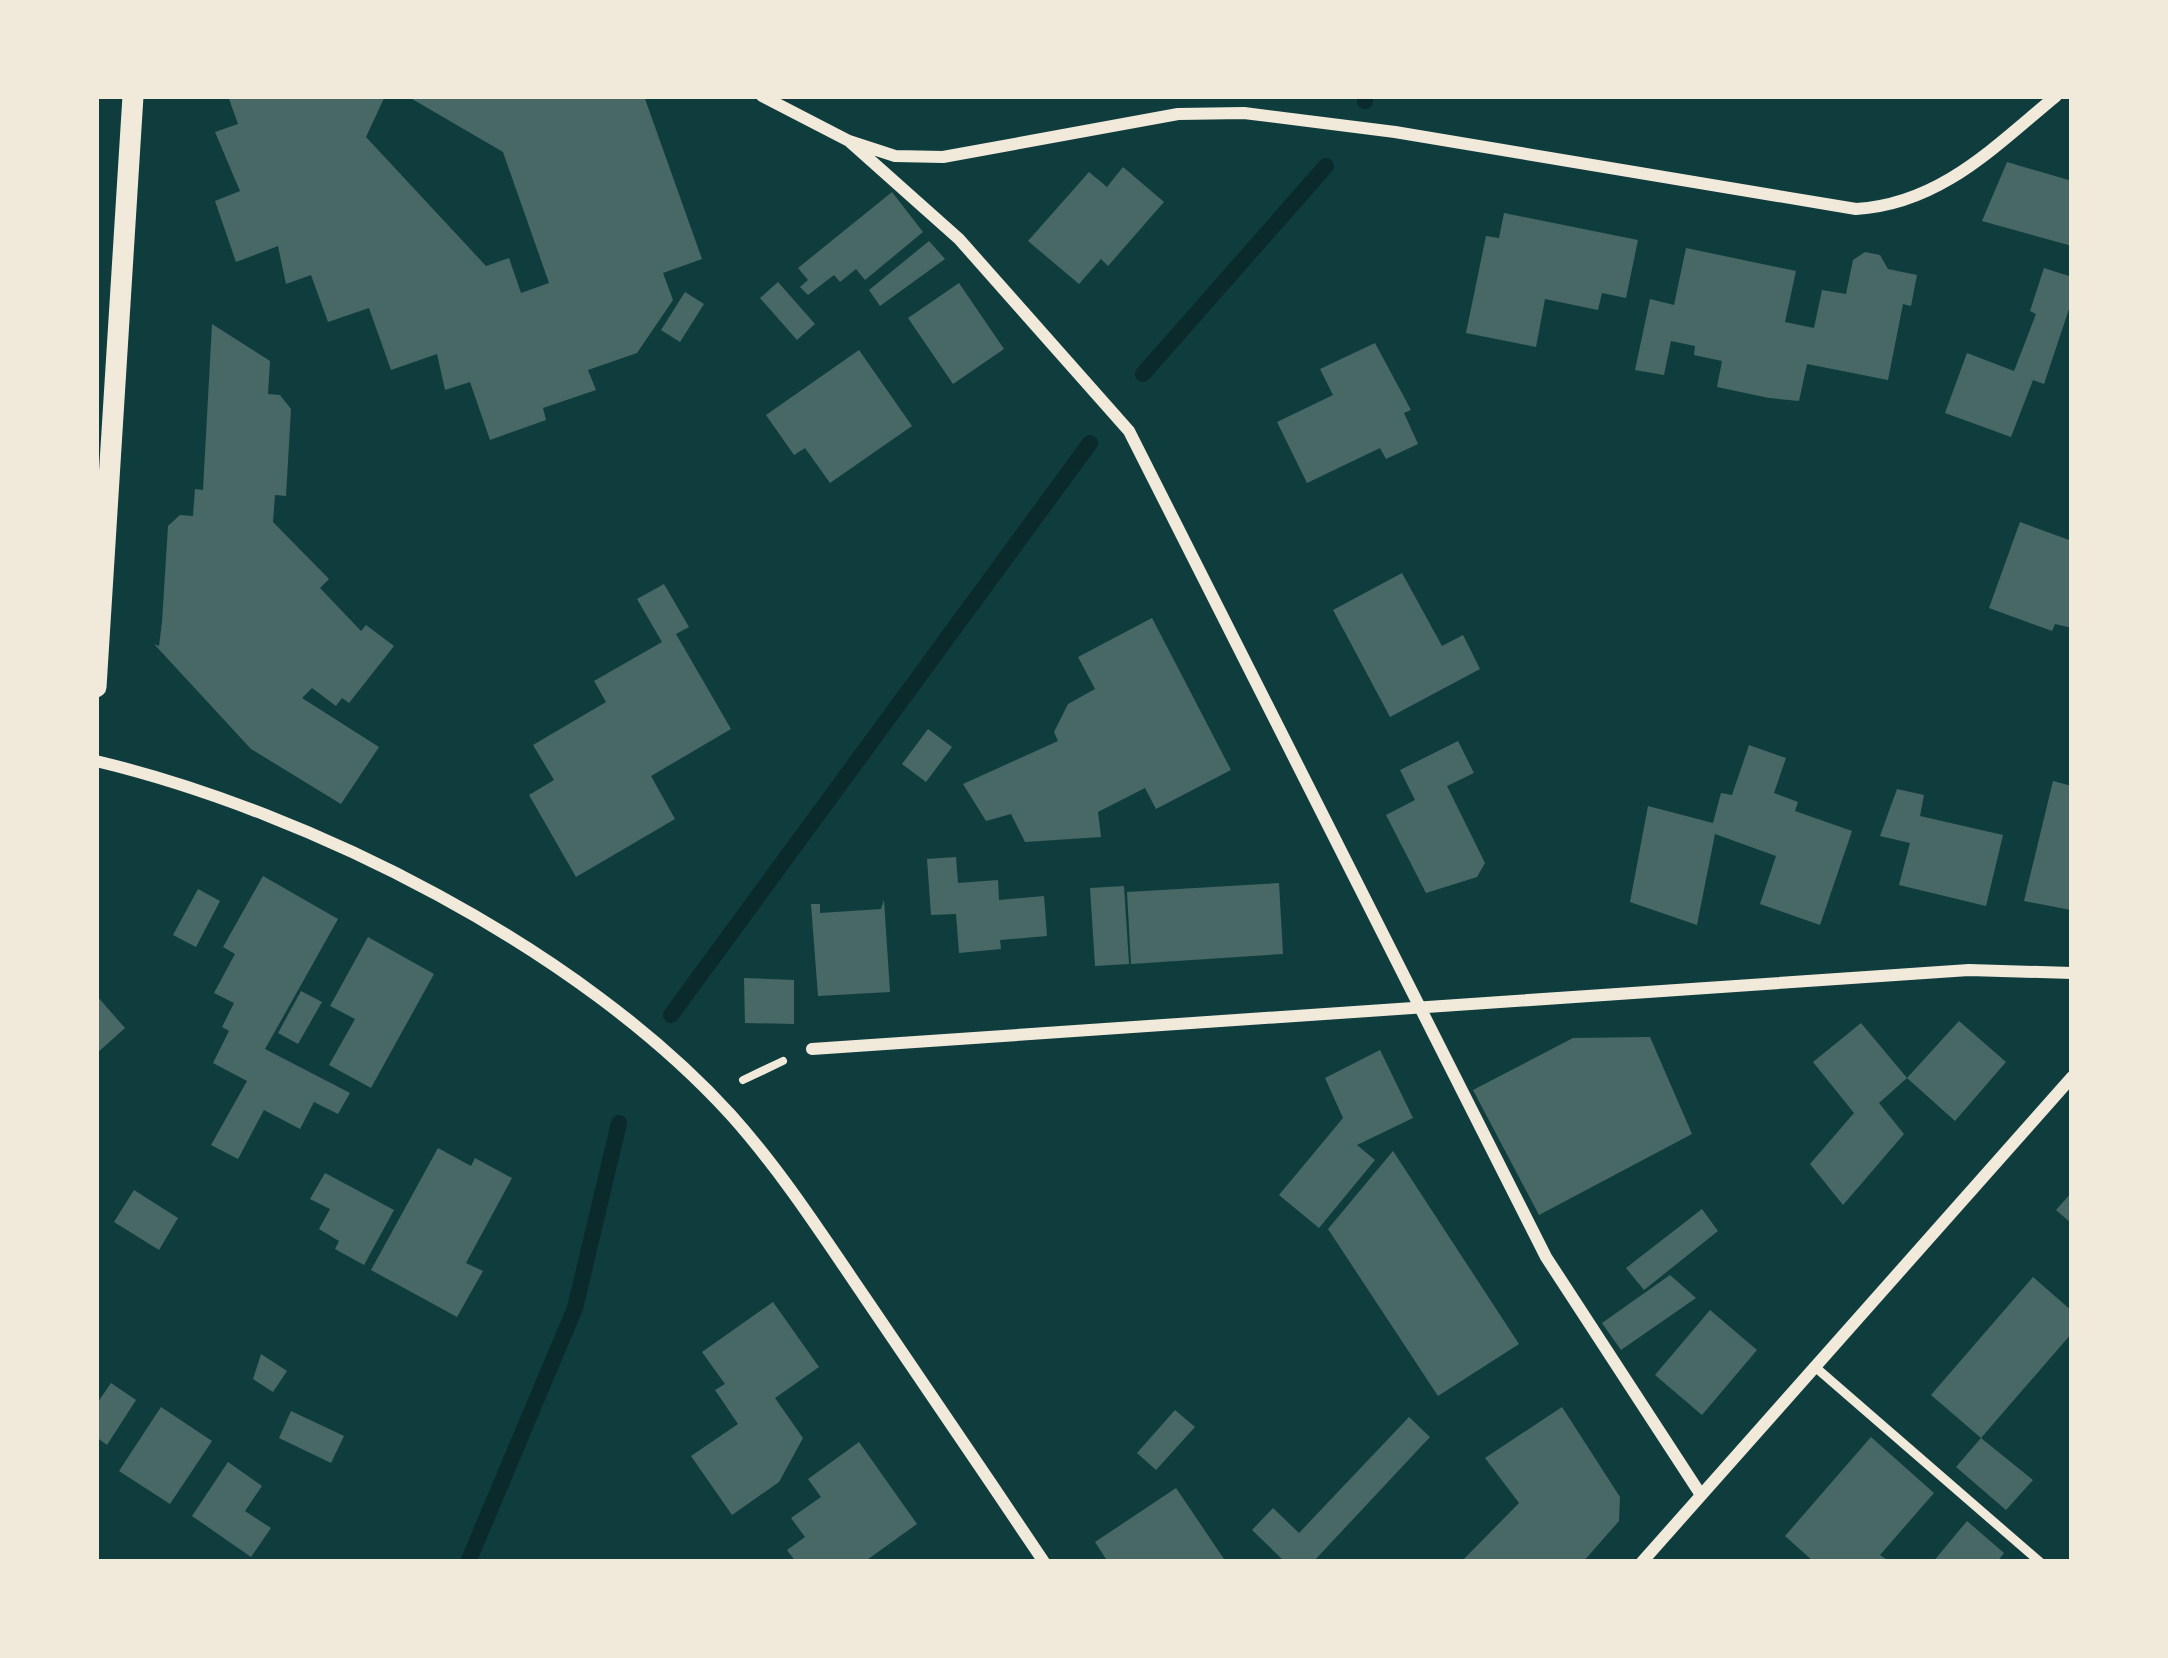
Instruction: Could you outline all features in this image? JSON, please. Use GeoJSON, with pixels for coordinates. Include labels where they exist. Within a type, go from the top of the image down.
{"type":"FeatureCollection","features":[{"type":"Feature","properties":{"kind":"street"},"geometry":{"type":"LineString","coordinates":[[96,687],[134,96]]}},
{"type":"Feature","properties":{"kind":"street"},"geometry":{"type":"LineString","coordinates":[[762,96],[849,141],[896,156],[943,157],[1178,114],[1244,113],[1377,129],[1856,209],[1902,203],[1945,184],[2056,96]]}},
{"type":"Feature","properties":{"kind":"street"},"geometry":{"type":"LineString","coordinates":[[849,141],[899,180],[959,239],[1129,431],[1546,1257],[1701,1496]]}},
{"type":"Feature","properties":{"kind":"street"},"geometry":{"type":"LineString","coordinates":[[96,761],[226,800],[351,853],[521,946],[593,993],[667,1052],[731,1116],[802,1206],[1044,1562]]}},
{"type":"Feature","properties":{"kind":"street"},"geometry":{"type":"LineString","coordinates":[[812,1049],[1969,970],[2072,973]]}},
{"type":"Feature","properties":{"kind":"street"},"geometry":{"type":"LineString","coordinates":[[1642,1562],[2072,1077]]}},
{"type":"Feature","properties":{"kind":"lane"},"geometry":{"type":"LineString","coordinates":[[1814,1366],[2040,1562]]}},
{"type":"Feature","properties":{"kind":"path"},"geometry":{"type":"LineString","coordinates":[[751,1076],[766,1068]]}},
{"type":"Feature","properties":{"kind":"building"},"geometry":{"type":"Polygon","coordinates":[[[228,96],[385,96],[366,137],[486,266],[509,258],[521,293],[549,283],[503,152],[407,96],[644,96],[702,259],[663,273],[673,300],[637,353],[588,370],[596,390],[543,408],[546,420],[490,440],[470,382],[445,390],[437,354],[391,370],[369,308],[328,322],[311,275],[286,284],[278,246],[236,262],[215,201],[240,191],[215,132],[238,124],[228,96]]]}},
{"type":"Feature","properties":{"kind":"building"},"geometry":{"type":"Polygon","coordinates":[[[2007,162],[2072,181],[2072,246],[1982,221],[2007,162]]]}},
{"type":"Feature","properties":{"kind":"building"},"geometry":{"type":"Polygon","coordinates":[[[1123,167],[1164,202],[1108,266],[1101,259],[1079,284],[1028,241],[1089,172],[1107,187],[1123,167]]]}},
{"type":"Feature","properties":{"kind":"building"},"geometry":{"type":"Polygon","coordinates":[[[892,192],[923,232],[865,280],[856,269],[840,282],[834,275],[808,295],[800,287],[808,280],[798,268],[892,192]]]}},
{"type":"Feature","properties":{"kind":"building"},"geometry":{"type":"Polygon","coordinates":[[[1504,213],[1638,240],[1626,298],[1602,293],[1598,310],[1545,299],[1536,347],[1466,333],[1486,236],[1499,238],[1504,213]]]}},
{"type":"Feature","properties":{"kind":"building"},"geometry":{"type":"Polygon","coordinates":[[[929,241],[945,259],[880,306],[869,290],[929,241]]]}},
{"type":"Feature","properties":{"kind":"building"},"geometry":{"type":"Polygon","coordinates":[[[1686,248],[1796,271],[1785,322],[1814,328],[1822,290],[1846,294],[1853,260],[1865,252],[1880,255],[1888,269],[1917,275],[1911,306],[1903,304],[1888,380],[1807,364],[1799,401],[1769,398],[1717,387],[1722,361],[1694,355],[1695,346],[1671,341],[1664,375],[1635,370],[1650,299],[1674,305],[1686,248]]]}},
{"type":"Feature","properties":{"kind":"building"},"geometry":{"type":"Polygon","coordinates":[[[2044,268],[2072,277],[2072,300],[2044,384],[2033,380],[2011,437],[1945,413],[1967,353],[2014,371],[2036,314],[2030,311],[2044,268]]]}},
{"type":"Feature","properties":{"kind":"building"},"geometry":{"type":"Polygon","coordinates":[[[778,282],[815,324],[797,340],[760,298],[778,282]]]}},
{"type":"Feature","properties":{"kind":"building"},"geometry":{"type":"Polygon","coordinates":[[[959,283],[1004,349],[953,384],[908,318],[959,283]]]}},
{"type":"Feature","properties":{"kind":"building"},"geometry":{"type":"Polygon","coordinates":[[[685,292],[704,304],[680,342],[661,330],[685,292]]]}},
{"type":"Feature","properties":{"kind":"building"},"geometry":{"type":"Polygon","coordinates":[[[212,324],[270,361],[268,394],[280,395],[291,409],[286,496],[275,495],[273,522],[329,579],[320,588],[361,631],[366,625],[394,646],[349,703],[342,698],[336,706],[312,688],[302,698],[379,747],[341,804],[251,749],[154,644],[159,646],[168,526],[180,515],[193,516],[195,489],[203,490],[212,324]]]}},
{"type":"Feature","properties":{"kind":"building"},"geometry":{"type":"Polygon","coordinates":[[[1375,343],[1411,410],[1404,413],[1418,444],[1386,459],[1380,448],[1307,483],[1277,422],[1333,395],[1320,369],[1375,343]]]}},
{"type":"Feature","properties":{"kind":"building"},"geometry":{"type":"Polygon","coordinates":[[[859,350],[912,426],[830,483],[805,448],[794,455],[766,415],[859,350]]]}},
{"type":"Feature","properties":{"kind":"building"},"geometry":{"type":"Polygon","coordinates":[[[2020,522],[2072,541],[2072,628],[2055,624],[2052,631],[1989,608],[2020,522]]]}},
{"type":"Feature","properties":{"kind":"building"},"geometry":{"type":"Polygon","coordinates":[[[1402,573],[1442,646],[1463,635],[1480,669],[1390,717],[1333,610],[1402,573]]]}},
{"type":"Feature","properties":{"kind":"building"},"geometry":{"type":"Polygon","coordinates":[[[664,584],[689,627],[676,634],[731,729],[651,776],[675,819],[576,877],[529,795],[554,780],[533,745],[606,702],[594,681],[662,642],[637,599],[664,584]]]}},
{"type":"Feature","properties":{"kind":"building"},"geometry":{"type":"Polygon","coordinates":[[[1152,618],[1231,770],[1156,809],[1145,788],[1098,812],[1101,837],[1025,842],[1011,814],[986,821],[963,784],[1058,741],[1054,732],[1068,704],[1095,689],[1078,657],[1152,618]]]}},
{"type":"Feature","properties":{"kind":"building"},"geometry":{"type":"Polygon","coordinates":[[[928,729],[952,747],[926,782],[902,764],[928,729]]]}},
{"type":"Feature","properties":{"kind":"building"},"geometry":{"type":"Polygon","coordinates":[[[1458,741],[1474,773],[1447,786],[1485,863],[1477,877],[1426,893],[1386,815],[1415,800],[1400,770],[1458,741]]]}},
{"type":"Feature","properties":{"kind":"building"},"geometry":{"type":"Polygon","coordinates":[[[1749,745],[1786,758],[1774,793],[1798,802],[1795,811],[1852,831],[1820,925],[1760,904],[1776,856],[1715,834],[1697,925],[1630,902],[1648,806],[1713,823],[1721,793],[1732,795],[1749,745]]]}},
{"type":"Feature","properties":{"kind":"building"},"geometry":{"type":"Polygon","coordinates":[[[2053,781],[2072,786],[2071,910],[2024,901],[2053,781]]]}},
{"type":"Feature","properties":{"kind":"building"},"geometry":{"type":"Polygon","coordinates":[[[1897,789],[1924,795],[1920,816],[2003,835],[1986,906],[1899,885],[1910,843],[1880,836],[1897,789]]]}},
{"type":"Feature","properties":{"kind":"building"},"geometry":{"type":"Polygon","coordinates":[[[956,857],[958,883],[998,880],[999,900],[1044,896],[1047,936],[1000,940],[1001,949],[959,953],[956,914],[931,915],[927,859],[956,857]]]}},
{"type":"Feature","properties":{"kind":"building"},"geometry":{"type":"Polygon","coordinates":[[[263,876],[338,919],[265,1049],[350,1093],[338,1114],[314,1102],[300,1129],[264,1110],[238,1159],[211,1145],[247,1081],[213,1063],[229,1031],[222,1027],[234,1003],[214,993],[235,954],[223,947],[263,876]]]}},
{"type":"Feature","properties":{"kind":"building"},"geometry":{"type":"Polygon","coordinates":[[[1279,883],[1283,954],[1131,964],[1127,892],[1279,883]]]}},
{"type":"Feature","properties":{"kind":"building"},"geometry":{"type":"Polygon","coordinates":[[[1124,886],[1129,964],[1095,966],[1090,888],[1124,886]]]}},
{"type":"Feature","properties":{"kind":"building"},"geometry":{"type":"Polygon","coordinates":[[[198,889],[220,901],[196,947],[173,935],[198,889]]]}},
{"type":"Feature","properties":{"kind":"building"},"geometry":{"type":"Polygon","coordinates":[[[884,900],[890,992],[818,996],[811,904],[820,904],[820,913],[881,909],[884,900]]]}},
{"type":"Feature","properties":{"kind":"building"},"geometry":{"type":"Polygon","coordinates":[[[368,937],[434,974],[371,1088],[329,1065],[355,1019],[330,1006],[368,937]]]}},
{"type":"Feature","properties":{"kind":"building"},"geometry":{"type":"Polygon","coordinates":[[[744,978],[794,980],[794,1024],[745,1023],[744,978]]]}},
{"type":"Feature","properties":{"kind":"building"},"geometry":{"type":"Polygon","coordinates":[[[301,991],[322,1002],[298,1044],[278,1033],[301,991]]]}},
{"type":"Feature","properties":{"kind":"building"},"geometry":{"type":"Polygon","coordinates":[[[96,995],[125,1028],[96,1054],[96,995]]]}},
{"type":"Feature","properties":{"kind":"building"},"geometry":{"type":"Polygon","coordinates":[[[1959,1021],[2006,1062],[1955,1121],[1907,1078],[1959,1021]]]}},
{"type":"Feature","properties":{"kind":"building"},"geometry":{"type":"Polygon","coordinates":[[[1861,1023],[1907,1078],[1879,1103],[1904,1134],[1843,1205],[1810,1164],[1854,1113],[1813,1062],[1861,1023]]]}},
{"type":"Feature","properties":{"kind":"building"},"geometry":{"type":"Polygon","coordinates":[[[1650,1037],[1692,1134],[1539,1215],[1473,1090],[1573,1038],[1650,1037]]]}},
{"type":"Feature","properties":{"kind":"building"},"geometry":{"type":"Polygon","coordinates":[[[1380,1050],[1413,1118],[1357,1145],[1375,1160],[1319,1228],[1279,1195],[1343,1118],[1325,1078],[1380,1050]]]}},
{"type":"Feature","properties":{"kind":"building"},"geometry":{"type":"Polygon","coordinates":[[[438,1148],[471,1166],[475,1158],[512,1178],[466,1263],[483,1271],[457,1317],[371,1270],[438,1148]]]}},
{"type":"Feature","properties":{"kind":"building"},"geometry":{"type":"Polygon","coordinates":[[[1393,1151],[1519,1344],[1438,1396],[1328,1229],[1393,1151]]]}},
{"type":"Feature","properties":{"kind":"building"},"geometry":{"type":"Polygon","coordinates":[[[325,1173],[394,1210],[364,1265],[335,1249],[339,1241],[319,1229],[330,1209],[310,1199],[325,1173]]]}},
{"type":"Feature","properties":{"kind":"building"},"geometry":{"type":"Polygon","coordinates":[[[134,1190],[178,1218],[159,1250],[114,1222],[134,1190]]]}},
{"type":"Feature","properties":{"kind":"building"},"geometry":{"type":"Polygon","coordinates":[[[2072,1192],[2072,1224],[2056,1210],[2072,1192]]]}},
{"type":"Feature","properties":{"kind":"building"},"geometry":{"type":"Polygon","coordinates":[[[1702,1209],[1718,1231],[1644,1290],[1626,1268],[1702,1209]]]}},
{"type":"Feature","properties":{"kind":"building"},"geometry":{"type":"Polygon","coordinates":[[[1670,1275],[1696,1298],[1621,1350],[1602,1323],[1670,1275]]]}},
{"type":"Feature","properties":{"kind":"building"},"geometry":{"type":"Polygon","coordinates":[[[2033,1277],[2072,1311],[2072,1333],[1981,1438],[1931,1395],[2033,1277]]]}},
{"type":"Feature","properties":{"kind":"building"},"geometry":{"type":"Polygon","coordinates":[[[773,1302],[819,1367],[775,1398],[803,1438],[779,1482],[732,1515],[691,1456],[738,1424],[715,1390],[725,1384],[702,1352],[773,1302]]]}},
{"type":"Feature","properties":{"kind":"building"},"geometry":{"type":"Polygon","coordinates":[[[1710,1310],[1757,1350],[1702,1415],[1655,1375],[1710,1310]]]}},
{"type":"Feature","properties":{"kind":"building"},"geometry":{"type":"Polygon","coordinates":[[[261,1354],[287,1371],[273,1392],[253,1379],[261,1354]]]}},
{"type":"Feature","properties":{"kind":"building"},"geometry":{"type":"Polygon","coordinates":[[[111,1383],[136,1400],[107,1445],[96,1437],[96,1405],[111,1383]]]}},
{"type":"Feature","properties":{"kind":"building"},"geometry":{"type":"Polygon","coordinates":[[[161,1407],[212,1441],[170,1504],[119,1471],[161,1407]]]}},
{"type":"Feature","properties":{"kind":"building"},"geometry":{"type":"Polygon","coordinates":[[[1562,1407],[1620,1497],[1619,1521],[1583,1562],[1461,1562],[1519,1503],[1485,1458],[1562,1407]]]}},
{"type":"Feature","properties":{"kind":"building"},"geometry":{"type":"Polygon","coordinates":[[[1175,1410],[1195,1427],[1156,1470],[1137,1453],[1175,1410]]]}},
{"type":"Feature","properties":{"kind":"building"},"geometry":{"type":"Polygon","coordinates":[[[291,1411],[344,1436],[331,1463],[279,1438],[291,1411]]]}},
{"type":"Feature","properties":{"kind":"building"},"geometry":{"type":"Polygon","coordinates":[[[1409,1417],[1430,1437],[1313,1562],[1279,1562],[1282,1559],[1252,1530],[1273,1508],[1299,1533],[1409,1417]]]}},
{"type":"Feature","properties":{"kind":"building"},"geometry":{"type":"Polygon","coordinates":[[[1871,1437],[1934,1493],[1880,1555],[1890,1562],[1814,1562],[1785,1536],[1871,1437]]]}},
{"type":"Feature","properties":{"kind":"building"},"geometry":{"type":"Polygon","coordinates":[[[1981,1438],[2033,1480],[2006,1510],[1956,1467],[1981,1438]]]}},
{"type":"Feature","properties":{"kind":"building"},"geometry":{"type":"Polygon","coordinates":[[[859,1442],[917,1524],[864,1562],[796,1562],[787,1550],[805,1537],[791,1518],[821,1497],[808,1479],[859,1442]]]}},
{"type":"Feature","properties":{"kind":"building"},"geometry":{"type":"Polygon","coordinates":[[[228,1462],[262,1486],[245,1511],[271,1528],[251,1557],[192,1516],[228,1462]]]}},
{"type":"Feature","properties":{"kind":"building"},"geometry":{"type":"Polygon","coordinates":[[[1176,1488],[1226,1562],[1108,1562],[1095,1542],[1176,1488]]]}},
{"type":"Feature","properties":{"kind":"building"},"geometry":{"type":"Polygon","coordinates":[[[1967,1521],[2004,1553],[1997,1562],[1933,1562],[1967,1521]]]}},
{"type":"Feature","properties":{"kind":"waterway"},"geometry":{"type":"LineString","coordinates":[[1365,96],[1365,101]]}},
{"type":"Feature","properties":{"kind":"waterway"},"geometry":{"type":"LineString","coordinates":[[1143,374],[1326,166]]}},
{"type":"Feature","properties":{"kind":"waterway"},"geometry":{"type":"LineString","coordinates":[[671,1015],[1090,443]]}},
{"type":"Feature","properties":{"kind":"waterway"},"geometry":{"type":"LineString","coordinates":[[468,1562],[575,1308],[619,1123]]}}]}
